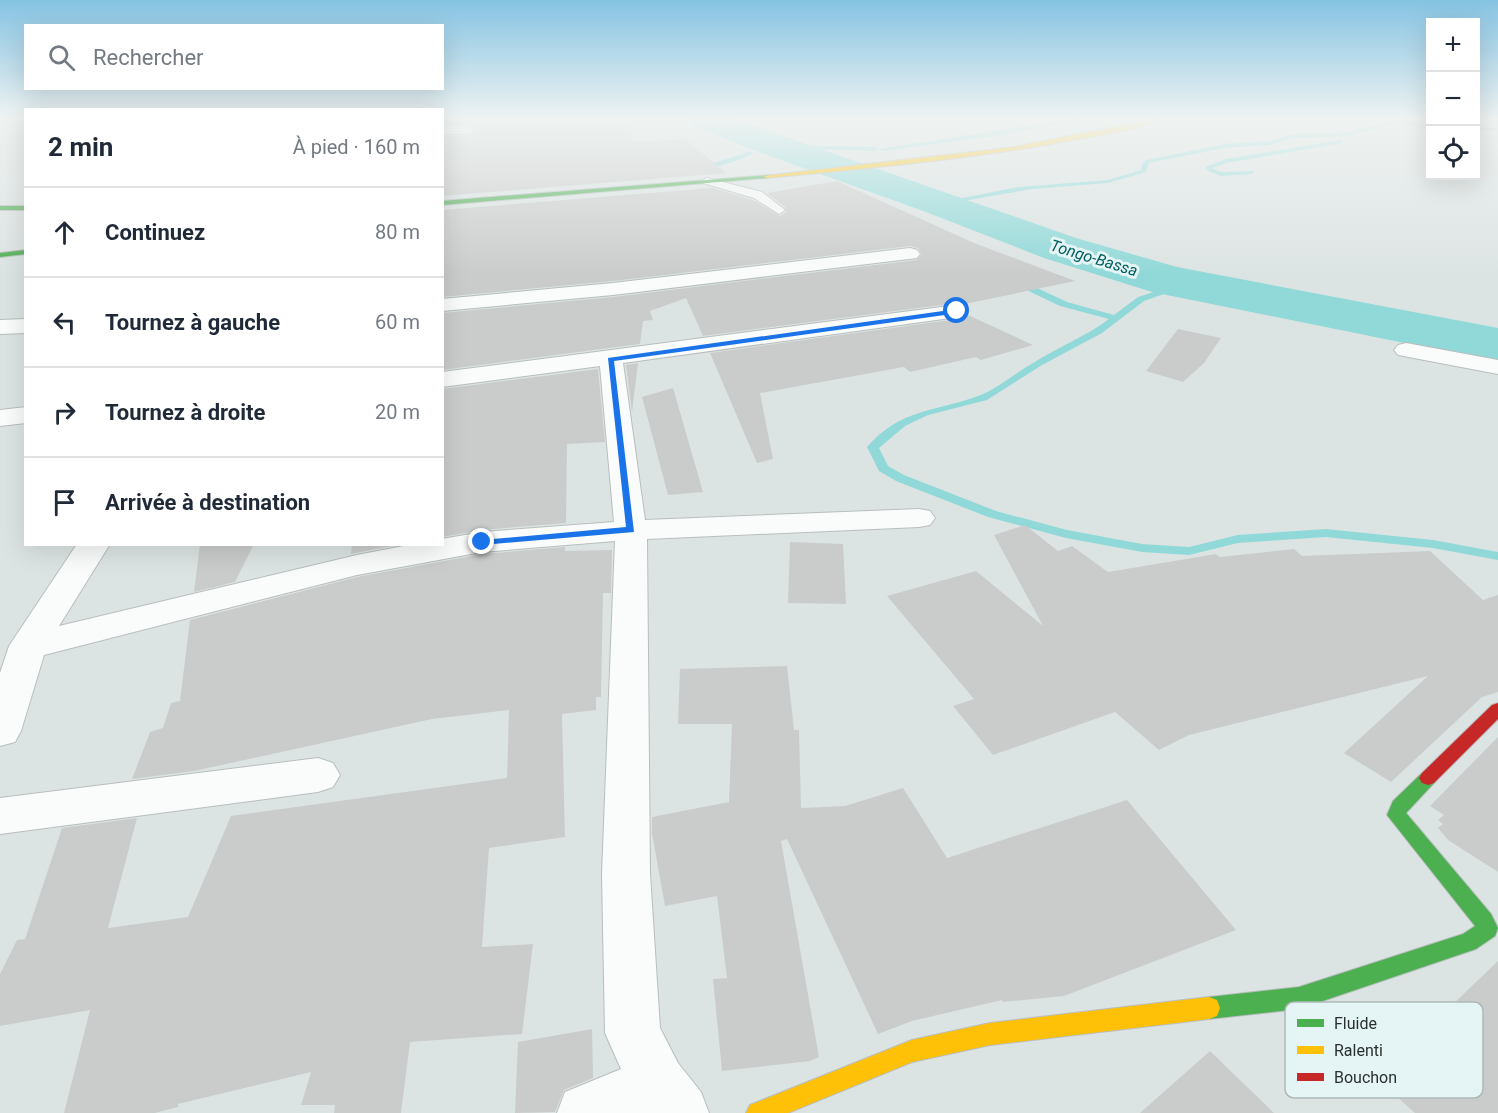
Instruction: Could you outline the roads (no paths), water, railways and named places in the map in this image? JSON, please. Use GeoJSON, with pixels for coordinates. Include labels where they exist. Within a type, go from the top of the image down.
{"type":"FeatureCollection","features":[{"type":"Feature","properties":{"kind":"main road"},"geometry":{"type":"LineString","coordinates":[[444,203],[724,171]]}},
{"type":"Feature","properties":{"kind":"main road"},"geometry":{"type":"LineString","coordinates":[[444,192],[707,181],[821,171]]}},
{"type":"Feature","properties":{"kind":"main road"},"geometry":{"type":"LineString","coordinates":[[0,208],[24,208]]}},
{"type":"Feature","properties":{"kind":"main road"},"geometry":{"type":"LineString","coordinates":[[0,242],[24,238]]}},
{"type":"Feature","properties":{"kind":"main road"},"geometry":{"type":"LineString","coordinates":[[0,255],[24,252]]}},
{"type":"Feature","properties":{"kind":"main road"},"geometry":{"type":"LineString","coordinates":[[758,1113],[912,1051],[990,1034],[1299,998],[1469,942],[1488,928],[1396,814],[1399,806],[1498,709]]}},
{"type":"Feature","properties":{"kind":"street"},"geometry":{"type":"LineString","coordinates":[[444,305],[592,291],[909,254]]}},
{"type":"Feature","properties":{"kind":"street"},"geometry":{"type":"LineString","coordinates":[[444,380],[957,311]]}},
{"type":"Feature","properties":{"kind":"street"},"geometry":{"type":"LineString","coordinates":[[0,327],[24,326]]}},
{"type":"Feature","properties":{"kind":"street"},"geometry":{"type":"LineString","coordinates":[[1406,350],[1498,368]]}},
{"type":"Feature","properties":{"kind":"street"},"geometry":{"type":"LineString","coordinates":[[586,1113],[669,1098],[633,1033],[626,874],[631,530],[611,359]]}},
{"type":"Feature","properties":{"kind":"street"},"geometry":{"type":"LineString","coordinates":[[0,418],[24,415]]}},
{"type":"Feature","properties":{"kind":"street"},"geometry":{"type":"LineString","coordinates":[[16,664],[369,563],[482,542],[631,530],[919,518]]}},
{"type":"Feature","properties":{"kind":"street"},"geometry":{"type":"LineString","coordinates":[[0,731],[16,664],[93,546]]}},
{"type":"Feature","properties":{"kind":"street"},"geometry":{"type":"LineString","coordinates":[[0,816],[318,775]]}},
{"type":"Feature","properties":{"kind":"lane"},"geometry":{"type":"LineString","coordinates":[[707,181],[758,195],[779,210]]}},
{"type":"Feature","properties":{"kind":"waterway","name":"Tongo-Bassa"},"geometry":{"type":"LineString","coordinates":[[846,171],[1060,248],[1170,281],[1498,345]]}},
{"type":"Feature","properties":{"kind":"waterway"},"geometry":{"type":"LineString","coordinates":[[940,203],[1032,187],[1108,182],[1144,171]]}},
{"type":"Feature","properties":{"kind":"waterway"},"geometry":{"type":"LineString","coordinates":[[1212,171],[1221,174],[1252,172]]}},
{"type":"Feature","properties":{"kind":"waterway"},"geometry":{"type":"LineString","coordinates":[[1015,281],[1063,304],[1115,318]]}},
{"type":"Feature","properties":{"kind":"waterway"},"geometry":{"type":"LineString","coordinates":[[1185,285],[1141,299],[1099,331],[1039,363],[983,398],[924,413],[901,424],[873,447],[883,468],[900,478],[992,514],[1066,534],[1142,548],[1189,551],[1238,539],[1326,533],[1433,544],[1498,556]]}}]}
